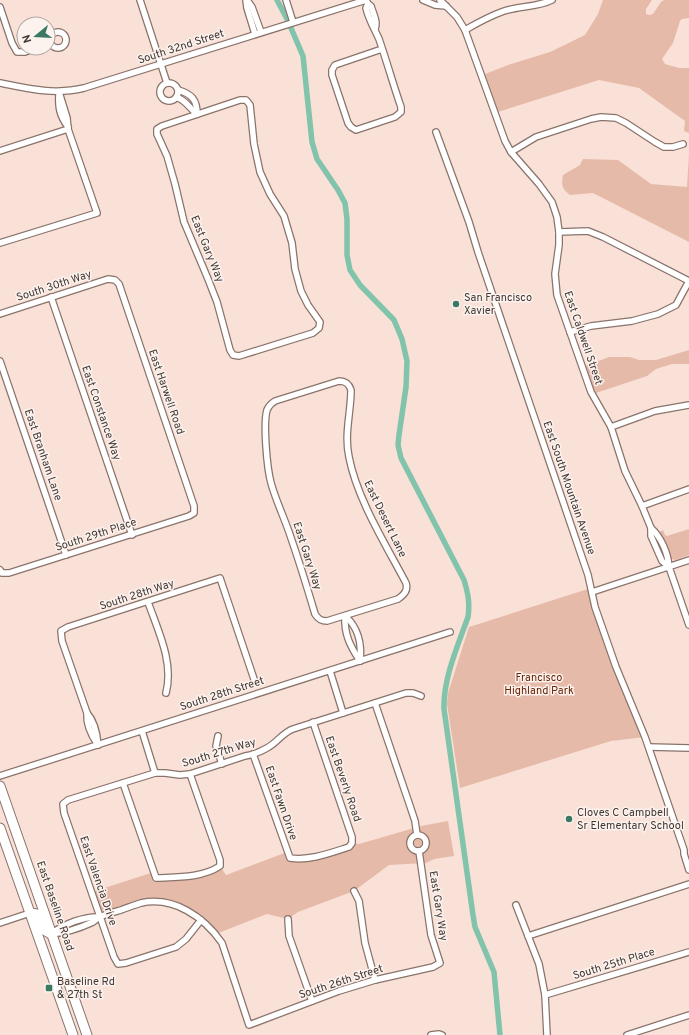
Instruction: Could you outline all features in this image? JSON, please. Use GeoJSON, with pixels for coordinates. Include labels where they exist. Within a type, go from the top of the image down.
{"type":"FeatureCollection","features":[{"type":"Feature","properties":{"kind":"main road","name":"East Baseline Road"},"geometry":{"type":"LineString","coordinates":[[0,786],[87,1035]]}},
{"type":"Feature","properties":{"kind":"main road"},"geometry":{"type":"LineString","coordinates":[[0,828],[73,1035]]}},
{"type":"Feature","properties":{"kind":"main road"},"geometry":{"type":"LineString","coordinates":[[30,913],[36,904],[38,896]]}},
{"type":"Feature","properties":{"kind":"main road"},"geometry":{"type":"LineString","coordinates":[[30,913],[37,914],[44,930],[51,934],[46,942],[44,953]]}},
{"type":"Feature","properties":{"kind":"street"},"geometry":{"type":"LineString","coordinates":[[140,0],[167,83]]}},
{"type":"Feature","properties":{"kind":"street"},"geometry":{"type":"LineString","coordinates":[[247,0],[252,7],[252,13],[258,33]]}},
{"type":"Feature","properties":{"kind":"street"},"geometry":{"type":"LineString","coordinates":[[286,0],[291,23]]}},
{"type":"Feature","properties":{"kind":"street","name":"East Caldwell Street"},"geometry":{"type":"LineString","coordinates":[[440,0],[457,17],[465,30],[504,141],[511,152],[547,194],[552,202],[557,217],[559,232],[555,282],[557,295],[587,382],[611,427],[625,471],[651,528],[657,533],[657,540],[662,561],[669,567],[689,625]]}},
{"type":"Feature","properties":{"kind":"street"},"geometry":{"type":"LineString","coordinates":[[465,30],[504,11],[540,4],[552,0]]}},
{"type":"Feature","properties":{"kind":"street"},"geometry":{"type":"LineString","coordinates":[[367,1],[366,8],[372,19],[371,25],[375,29],[382,49],[401,107],[401,112],[395,117],[356,130],[348,123],[332,75],[332,70],[335,65],[382,49]]}},
{"type":"Feature","properties":{"kind":"street","name":"South 32nd Street"},"geometry":{"type":"LineString","coordinates":[[0,83],[59,92],[84,88],[258,33],[367,1]]}},
{"type":"Feature","properties":{"kind":"street"},"geometry":{"type":"LineString","coordinates":[[427,1],[435,5],[446,6]]}},
{"type":"Feature","properties":{"kind":"street"},"geometry":{"type":"LineString","coordinates":[[0,7],[12,43],[16,50]]}},
{"type":"Feature","properties":{"kind":"street"},"geometry":{"type":"LineString","coordinates":[[178,90],[176,97],[168,101],[161,96],[160,93],[162,87],[167,83],[173,84],[178,90],[184,92],[195,100],[197,105],[197,114]]}},
{"type":"Feature","properties":{"kind":"street"},"geometry":{"type":"LineString","coordinates":[[0,243],[97,213],[63,114],[59,92]]}},
{"type":"Feature","properties":{"kind":"street"},"geometry":{"type":"LineString","coordinates":[[176,97],[186,102],[197,114]]}},
{"type":"Feature","properties":{"kind":"street","name":"East Gary Way"},"geometry":{"type":"LineString","coordinates":[[240,100],[246,100],[250,105],[254,144],[260,172],[270,194],[284,216],[292,243],[295,269],[301,291],[308,305],[320,322],[319,328],[313,332],[239,356],[233,355],[230,350],[217,302],[184,222],[167,156],[157,134],[157,128],[197,114],[240,100]]}},
{"type":"Feature","properties":{"kind":"street"},"geometry":{"type":"LineString","coordinates":[[511,152],[536,137],[601,117],[616,118],[626,122],[664,147],[673,147],[683,144]]}},
{"type":"Feature","properties":{"kind":"street"},"geometry":{"type":"LineString","coordinates":[[0,151],[68,129]]}},
{"type":"Feature","properties":{"kind":"street","name":"East South Mountain Avenue"},"geometry":{"type":"LineString","coordinates":[[436,132],[588,575],[595,607],[621,681],[636,712],[687,852],[684,854],[689,870]]}},
{"type":"Feature","properties":{"kind":"street"},"geometry":{"type":"LineString","coordinates":[[559,232],[588,231],[603,237],[689,281],[676,305],[658,314],[632,321],[591,326],[570,332]]}},
{"type":"Feature","properties":{"kind":"street","name":"South 30th Way"},"geometry":{"type":"LineString","coordinates":[[0,314],[108,279],[115,280]]}},
{"type":"Feature","properties":{"kind":"street","name":"East Harwell Road"},"geometry":{"type":"LineString","coordinates":[[115,280],[119,284],[192,499],[194,513]]}},
{"type":"Feature","properties":{"kind":"street","name":"East Constance Way"},"geometry":{"type":"LineString","coordinates":[[51,298],[132,535]]}},
{"type":"Feature","properties":{"kind":"street","name":"East Branham Lane"},"geometry":{"type":"LineString","coordinates":[[0,361],[66,555]]}},
{"type":"Feature","properties":{"kind":"street","name":"East Desert Lane"},"geometry":{"type":"LineString","coordinates":[[270,404],[275,401],[339,381],[350,386],[351,390],[347,432],[349,457],[361,496],[406,582],[407,587],[406,592],[398,598],[345,616]]}},
{"type":"Feature","properties":{"kind":"street","name":"East Gary Way"},"geometry":{"type":"LineString","coordinates":[[270,404],[267,409],[266,420],[267,461],[271,482],[279,508],[289,532],[315,614],[320,620],[327,621],[345,616]]}},
{"type":"Feature","properties":{"kind":"street"},"geometry":{"type":"LineString","coordinates":[[611,427],[655,411],[689,405]]}},
{"type":"Feature","properties":{"kind":"street"},"geometry":{"type":"LineString","coordinates":[[642,506],[689,489]]}},
{"type":"Feature","properties":{"kind":"street","name":"South 29th Place"},"geometry":{"type":"LineString","coordinates":[[1,571],[9,574],[132,535],[194,513]]}},
{"type":"Feature","properties":{"kind":"street"},"geometry":{"type":"LineString","coordinates":[[592,592],[689,560]]}},
{"type":"Feature","properties":{"kind":"street","name":"South 28th Way"},"geometry":{"type":"LineString","coordinates":[[98,745],[97,734],[92,719],[87,713],[62,641],[61,631],[68,627],[220,578],[255,682]]}},
{"type":"Feature","properties":{"kind":"street"},"geometry":{"type":"LineString","coordinates":[[148,602],[168,664],[169,675],[166,694]]}},
{"type":"Feature","properties":{"kind":"street"},"geometry":{"type":"LineString","coordinates":[[345,616],[352,621],[358,636],[361,652],[360,661]]}},
{"type":"Feature","properties":{"kind":"street"},"geometry":{"type":"LineString","coordinates":[[345,616],[345,626],[348,640],[360,661]]}},
{"type":"Feature","properties":{"kind":"street","name":"South 28th Street"},"geometry":{"type":"LineString","coordinates":[[0,776],[450,632]]}},
{"type":"Feature","properties":{"kind":"street"},"geometry":{"type":"LineString","coordinates":[[348,640],[358,636]]}},
{"type":"Feature","properties":{"kind":"street"},"geometry":{"type":"LineString","coordinates":[[330,671],[343,713]]}},
{"type":"Feature","properties":{"kind":"street","name":"South 27th Way"},"geometry":{"type":"LineString","coordinates":[[63,804],[68,800],[155,773],[180,775],[190,774],[253,754],[267,748],[287,731],[312,722],[406,693],[413,693],[421,696]]}},
{"type":"Feature","properties":{"kind":"street","name":"East Gary Way"},"geometry":{"type":"LineString","coordinates":[[375,703],[415,821],[417,835]]}},
{"type":"Feature","properties":{"kind":"street","name":"East Beverly Road"},"geometry":{"type":"LineString","coordinates":[[290,858],[296,859],[318,857],[349,847],[352,843],[352,838],[312,722]]}},
{"type":"Feature","properties":{"kind":"street"},"geometry":{"type":"LineString","coordinates":[[142,731],[155,773]]}},
{"type":"Feature","properties":{"kind":"street"},"geometry":{"type":"LineString","coordinates":[[218,736],[216,746],[222,764]]}},
{"type":"Feature","properties":{"kind":"street"},"geometry":{"type":"LineString","coordinates":[[649,748],[689,748]]}},
{"type":"Feature","properties":{"kind":"street","name":"East Fawn Drive"},"geometry":{"type":"LineString","coordinates":[[253,754],[290,858]]}},
{"type":"Feature","properties":{"kind":"street"},"geometry":{"type":"LineString","coordinates":[[123,783],[156,878],[194,876],[216,869],[220,866],[220,860],[190,774]]}},
{"type":"Feature","properties":{"kind":"street","name":"East Valencia Drive"},"geometry":{"type":"LineString","coordinates":[[63,804],[64,813],[114,957],[118,964],[126,963],[176,947],[186,939],[201,920]]}},
{"type":"Feature","properties":{"kind":"street","name":"East Gary Way"},"geometry":{"type":"LineString","coordinates":[[417,835],[424,838],[426,843],[425,848],[419,851],[413,850],[410,844],[413,837],[417,835]]}},
{"type":"Feature","properties":{"kind":"street","name":"East Gary Way"},"geometry":{"type":"LineString","coordinates":[[419,851],[431,936],[440,964]]}},
{"type":"Feature","properties":{"kind":"street"},"geometry":{"type":"LineString","coordinates":[[528,936],[689,884]]}},
{"type":"Feature","properties":{"kind":"street"},"geometry":{"type":"LineString","coordinates":[[354,891],[359,901],[365,943],[375,980]]}},
{"type":"Feature","properties":{"kind":"street"},"geometry":{"type":"LineString","coordinates":[[51,934],[59,927],[91,916],[100,917],[141,903],[158,902],[180,907],[192,912],[201,920]]}},
{"type":"Feature","properties":{"kind":"street"},"geometry":{"type":"LineString","coordinates":[[516,906],[539,964],[545,995],[547,1035]]}},
{"type":"Feature","properties":{"kind":"street"},"geometry":{"type":"LineString","coordinates":[[0,923],[30,913]]}},
{"type":"Feature","properties":{"kind":"street"},"geometry":{"type":"LineString","coordinates":[[288,919],[289,936],[312,1001]]}},
{"type":"Feature","properties":{"kind":"street","name":"South 26th Street"},"geometry":{"type":"LineString","coordinates":[[201,920],[216,934],[222,943],[249,1025],[339,991],[375,980],[433,967],[440,964]]}},
{"type":"Feature","properties":{"kind":"street","name":"South 25th Place"},"geometry":{"type":"LineString","coordinates":[[545,995],[689,952]]}},
{"type":"Feature","properties":{"kind":"street"},"geometry":{"type":"LineString","coordinates":[[627,1035],[689,1015]]}},
{"type":"Feature","properties":{"kind":"street"},"geometry":{"type":"LineString","coordinates":[[431,1035],[442,1035]]}},
{"type":"Feature","properties":{"kind":"green space"},"geometry":{"type":"Polygon","coordinates":[[[603,0],[652,0],[646,9],[646,14],[649,15],[653,14],[664,0],[689,0],[689,18],[682,19],[680,21],[673,43],[662,59],[665,64],[679,68],[689,68],[689,133],[684,131],[685,121],[639,88],[599,80],[498,112],[485,74],[550,52],[585,35],[598,14],[603,0]]]}},
{"type":"Feature","properties":{"kind":"green space"},"geometry":{"type":"Polygon","coordinates":[[[689,154],[689,242],[593,193],[570,195],[565,191],[562,182],[563,175],[580,165],[583,159],[618,160],[651,184],[687,187],[689,154]]]}},
{"type":"Feature","properties":{"kind":"green space"},"geometry":{"type":"Polygon","coordinates":[[[689,350],[689,364],[672,364],[656,369],[647,376],[596,393],[586,372],[585,366],[609,357],[630,357],[639,360],[656,360],[689,350]]]}},
{"type":"Feature","properties":{"kind":"green space"},"geometry":{"type":"Polygon","coordinates":[[[689,529],[689,555],[676,560],[671,559],[659,532],[663,530],[667,536],[689,529]]]}},
{"type":"Feature","properties":{"kind":"green space","name":"Francisco Highland Park"},"geometry":{"type":"Polygon","coordinates":[[[591,588],[595,607],[645,737],[611,741],[460,788],[447,704],[448,693],[469,627],[591,588]]]}},
{"type":"Feature","properties":{"kind":"green space"},"geometry":{"type":"Polygon","coordinates":[[[448,821],[454,856],[434,859],[426,863],[389,865],[354,891],[298,912],[288,919],[267,914],[216,934],[180,907],[150,902],[100,917],[92,892],[154,872],[157,878],[185,877],[220,866],[226,875],[287,852],[290,858],[318,857],[352,843],[359,844],[421,826],[448,821]]]}},
{"type":"Feature","properties":{"kind":"waterway"},"geometry":{"type":"LineString","coordinates":[[277,0],[287,19]]}},
{"type":"Feature","properties":{"kind":"waterway"},"geometry":{"type":"LineString","coordinates":[[291,28],[303,56],[312,142],[317,159],[345,203],[347,219],[347,255],[350,270],[360,285],[394,320],[402,339],[407,361],[406,387],[398,445],[401,458],[464,580],[468,594],[468,617],[449,674],[444,698],[444,709],[475,927],[494,972],[500,1035]]}},
{"type":"Feature","properties":{"kind":"place","name":"San Francisco Xavier"},"geometry":{"type":"Point","coordinates":[456,304]}},
{"type":"Feature","properties":{"kind":"place","name":"Cloves C Campbell Sr Elementary School"},"geometry":{"type":"Point","coordinates":[569,819]}},
{"type":"Feature","properties":{"kind":"place","name":"Baseline Rd & 27th St"},"geometry":{"type":"Point","coordinates":[49,988]}}]}
